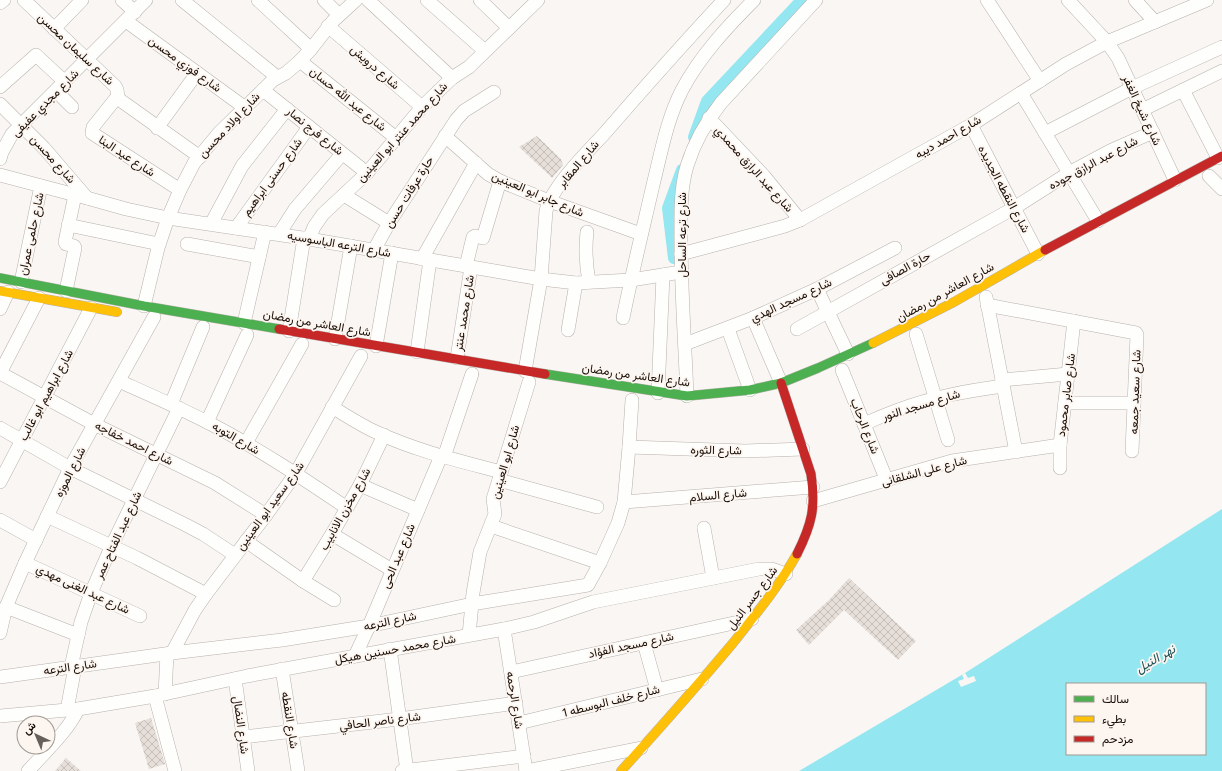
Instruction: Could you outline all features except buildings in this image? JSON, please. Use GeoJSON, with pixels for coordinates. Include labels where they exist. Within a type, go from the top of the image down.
{"type":"FeatureCollection","features":[{"type":"Feature","properties":{"kind":"main road","name":"شارع العاشر من رمضان"},"geometry":{"type":"LineString","coordinates":[[0,278],[66,290],[151,314],[246,332],[299,341],[335,339],[457,358],[528,379],[687,396],[750,390],[784,391],[844,366],[886,337],[954,302],[1098,221],[1220,157]]}},
{"type":"Feature","properties":{"kind":"main road"},"geometry":{"type":"LineString","coordinates":[[4,292],[123,313]]}},
{"type":"Feature","properties":{"kind":"main road","name":"شارع جسر النيل"},"geometry":{"type":"LineString","coordinates":[[621,771],[769,599],[786,574],[808,529],[812,516],[813,487],[807,461],[784,391]]}},
{"type":"Feature","properties":{"kind":"street"},"geometry":{"type":"LineString","coordinates":[[0,3],[4,0]]}},
{"type":"Feature","properties":{"kind":"street","name":"شارع سليمان محسن"},"geometry":{"type":"LineString","coordinates":[[24,0],[115,86],[117,89],[117,97],[157,128],[200,157]]}},
{"type":"Feature","properties":{"kind":"street"},"geometry":{"type":"LineString","coordinates":[[54,29],[82,0]]}},
{"type":"Feature","properties":{"kind":"street","name":"شارع فوزي محسن"},"geometry":{"type":"LineString","coordinates":[[122,0],[131,16],[197,73],[244,107]]}},
{"type":"Feature","properties":{"kind":"street","name":"شارع مجدي عفيفى"},"geometry":{"type":"LineString","coordinates":[[0,159],[6,143],[21,124],[87,61],[146,0]]}},
{"type":"Feature","properties":{"kind":"street"},"geometry":{"type":"LineString","coordinates":[[182,0],[277,77]]}},
{"type":"Feature","properties":{"kind":"street"},"geometry":{"type":"LineString","coordinates":[[258,0],[311,49]]}},
{"type":"Feature","properties":{"kind":"street"},"geometry":{"type":"LineString","coordinates":[[324,0],[339,15]]}},
{"type":"Feature","properties":{"kind":"street","name":"شارع اولاد محسن"},"geometry":{"type":"LineString","coordinates":[[151,314],[159,244],[168,218],[190,170],[219,133],[244,107],[277,77],[286,73],[300,61],[328,26],[356,0]]}},
{"type":"Feature","properties":{"kind":"street"},"geometry":{"type":"LineString","coordinates":[[368,0],[452,78]]}},
{"type":"Feature","properties":{"kind":"street"},"geometry":{"type":"LineString","coordinates":[[427,0],[485,51]]}},
{"type":"Feature","properties":{"kind":"street"},"geometry":{"type":"LineString","coordinates":[[480,0],[509,28]]}},
{"type":"Feature","properties":{"kind":"street","name":"شارع المقابر"},"geometry":{"type":"LineString","coordinates":[[528,379],[541,280],[546,211],[549,202],[572,169],[724,0]]}},
{"type":"Feature","properties":{"kind":"street"},"geometry":{"type":"LineString","coordinates":[[623,318],[630,280],[667,128],[683,89],[719,36],[754,0]]}},
{"type":"Feature","properties":{"kind":"street","name":"شارع ترعه الساحل"},"geometry":{"type":"LineString","coordinates":[[687,396],[681,272],[681,203],[687,167],[708,118],[816,0]]}},
{"type":"Feature","properties":{"kind":"street"},"geometry":{"type":"LineString","coordinates":[[988,0],[1040,81]]}},
{"type":"Feature","properties":{"kind":"street","name":"شارع شيخ الغفر"},"geometry":{"type":"LineString","coordinates":[[1068,0],[1107,42],[1118,58],[1175,180]]}},
{"type":"Feature","properties":{"kind":"street"},"geometry":{"type":"LineString","coordinates":[[1135,0],[1155,22]]}},
{"type":"Feature","properties":{"kind":"street","name":"شارع محمد عنتر ابو العينين"},"geometry":{"type":"LineString","coordinates":[[299,341],[306,239],[323,214],[367,173],[422,107],[452,78],[469,67],[535,1]]}},
{"type":"Feature","properties":{"kind":"street","name":"شارع احمد ديبه"},"geometry":{"type":"LineString","coordinates":[[681,254],[785,226],[800,220],[971,125],[1066,64],[1107,42],[1203,1]]}},
{"type":"Feature","properties":{"kind":"street","name":"شارع درويش"},"geometry":{"type":"LineString","coordinates":[[328,26],[422,107]]}},
{"type":"Feature","properties":{"kind":"street"},"geometry":{"type":"LineString","coordinates":[[1045,133],[1132,88],[1222,47]]}},
{"type":"Feature","properties":{"kind":"street"},"geometry":{"type":"LineString","coordinates":[[0,87],[36,55],[60,86],[72,107]]}},
{"type":"Feature","properties":{"kind":"street","name":"شارع عبد الله حسان"},"geometry":{"type":"LineString","coordinates":[[300,61],[396,138]]}},
{"type":"Feature","properties":{"kind":"street"},"geometry":{"type":"LineString","coordinates":[[1142,110],[1222,71]]}},
{"type":"Feature","properties":{"kind":"street"},"geometry":{"type":"LineString","coordinates":[[157,128],[197,73]]}},
{"type":"Feature","properties":{"kind":"street","name":"شارع فرج نصار"},"geometry":{"type":"LineString","coordinates":[[262,90],[367,173]]}},
{"type":"Feature","properties":{"kind":"street"},"geometry":{"type":"LineString","coordinates":[[1183,90],[1220,157]]}},
{"type":"Feature","properties":{"kind":"street","name":"حارة عرفات حسن"},"geometry":{"type":"LineString","coordinates":[[374,250],[389,223],[456,120],[464,111],[494,92]]}},
{"type":"Feature","properties":{"kind":"street"},"geometry":{"type":"LineString","coordinates":[[1021,93],[1098,221]]}},
{"type":"Feature","properties":{"kind":"street","name":"شارع عيد البنا"},"geometry":{"type":"LineString","coordinates":[[117,97],[93,127],[92,133],[180,190]]}},
{"type":"Feature","properties":{"kind":"street","name":"شارع محسن"},"geometry":{"type":"LineString","coordinates":[[0,104],[66,172],[81,196]]}},
{"type":"Feature","properties":{"kind":"street"},"geometry":{"type":"LineString","coordinates":[[211,224],[242,166],[287,109]]}},
{"type":"Feature","properties":{"kind":"street","name":"شارع عبد الرازق محمدي"},"geometry":{"type":"LineString","coordinates":[[708,118],[764,176],[800,220]]}},
{"type":"Feature","properties":{"kind":"street","name":"شارع النقطه الجديده"},"geometry":{"type":"LineString","coordinates":[[971,125],[1038,254]]}},
{"type":"Feature","properties":{"kind":"street","name":"شارع حسنى ابراهيم"},"geometry":{"type":"LineString","coordinates":[[236,228],[309,127]]}},
{"type":"Feature","properties":{"kind":"street","name":"شارع عبد الرازق جوده"},"geometry":{"type":"LineString","coordinates":[[1014,208],[1069,173],[1110,151],[1153,132]]}},
{"type":"Feature","properties":{"kind":"street","name":"شارع جابر ابو العينين"},"geometry":{"type":"LineString","coordinates":[[445,136],[488,174],[500,181],[549,202],[642,234]]}},
{"type":"Feature","properties":{"kind":"street"},"geometry":{"type":"LineString","coordinates":[[280,234],[294,209],[342,154]]}},
{"type":"Feature","properties":{"kind":"street"},"geometry":{"type":"LineString","coordinates":[[417,352],[426,259],[476,163]]}},
{"type":"Feature","properties":{"kind":"street","name":"شارع الترعه الباسوسيه"},"geometry":{"type":"LineString","coordinates":[[0,175],[126,209],[168,218],[280,234],[541,280],[582,283],[630,280],[681,272]]}},
{"type":"Feature","properties":{"kind":"street"},"geometry":{"type":"LineString","coordinates":[[1209,176],[1222,189]]}},
{"type":"Feature","properties":{"kind":"street","name":"شارع محمد عنتر"},"geometry":{"type":"LineString","coordinates":[[457,358],[473,237],[483,239],[500,181]]}},
{"type":"Feature","properties":{"kind":"street","name":"شارع حلمى عمران"},"geometry":{"type":"LineString","coordinates":[[21,282],[41,186]]}},
{"type":"Feature","properties":{"kind":"street"},"geometry":{"type":"LineString","coordinates":[[344,195],[389,223]]}},
{"type":"Feature","properties":{"kind":"street"},"geometry":{"type":"LineString","coordinates":[[66,290],[75,248],[74,246],[66,244],[65,242],[68,225],[81,196]]}},
{"type":"Feature","properties":{"kind":"street","name":"حارة الصافى"},"geometry":{"type":"LineString","coordinates":[[797,329],[1014,208]]}},
{"type":"Feature","properties":{"kind":"street"},"geometry":{"type":"LineString","coordinates":[[68,225],[159,244]]}},
{"type":"Feature","properties":{"kind":"street"},"geometry":{"type":"LineString","coordinates":[[207,422],[246,332],[259,256],[265,232]]}},
{"type":"Feature","properties":{"kind":"street"},"geometry":{"type":"LineString","coordinates":[[568,330],[582,283],[587,232]]}},
{"type":"Feature","properties":{"kind":"street"},"geometry":{"type":"LineString","coordinates":[[187,244],[259,256]]}},
{"type":"Feature","properties":{"kind":"street"},"geometry":{"type":"LineString","coordinates":[[335,339],[351,246]]}},
{"type":"Feature","properties":{"kind":"street","name":"شارع مسجد الهدي"},"geometry":{"type":"LineString","coordinates":[[685,344],[728,329],[817,289],[894,248]]}},
{"type":"Feature","properties":{"kind":"street"},"geometry":{"type":"LineString","coordinates":[[376,346],[392,253]]}},
{"type":"Feature","properties":{"kind":"street"},"geometry":{"type":"LineString","coordinates":[[658,393],[663,274]]}},
{"type":"Feature","properties":{"kind":"street","name":"شارع الرحاب"},"geometry":{"type":"LineString","coordinates":[[817,289],[828,312],[844,366],[864,424],[887,481]]}},
{"type":"Feature","properties":{"kind":"street"},"geometry":{"type":"LineString","coordinates":[[0,308],[4,292]]}},
{"type":"Feature","properties":{"kind":"street"},"geometry":{"type":"LineString","coordinates":[[0,373],[39,298]]}},
{"type":"Feature","properties":{"kind":"street"},"geometry":{"type":"LineString","coordinates":[[1016,452],[986,298],[1074,321]]}},
{"type":"Feature","properties":{"kind":"street","name":"شارع ابراهيم ابو غالب"},"geometry":{"type":"LineString","coordinates":[[0,482],[91,308]]}},
{"type":"Feature","properties":{"kind":"street","name":"شارع الموزه"},"geometry":{"type":"LineString","coordinates":[[0,633],[6,607],[47,516],[70,468],[119,381],[151,314]]}},
{"type":"Feature","properties":{"kind":"street"},"geometry":{"type":"LineString","coordinates":[[753,318],[784,391]]}},
{"type":"Feature","properties":{"kind":"street","name":"شارع سعيد جمعه"},"geometry":{"type":"LineString","coordinates":[[1074,321],[1136,333],[1137,335],[1132,451]]}},
{"type":"Feature","properties":{"kind":"street","name":"شارع صابر محمود"},"geometry":{"type":"LineString","coordinates":[[1060,468],[1060,445],[1074,321]]}},
{"type":"Feature","properties":{"kind":"street","name":"شارع عبد الفتاح عمر"},"geometry":{"type":"LineString","coordinates":[[73,709],[73,667],[81,622],[91,593],[112,545],[156,455],[203,327]]}},
{"type":"Feature","properties":{"kind":"street"},"geometry":{"type":"LineString","coordinates":[[728,329],[750,390]]}},
{"type":"Feature","properties":{"kind":"street"},"geometry":{"type":"LineString","coordinates":[[916,333],[948,440]]}},
{"type":"Feature","properties":{"kind":"street"},"geometry":{"type":"LineString","coordinates":[[246,444],[299,341]]}},
{"type":"Feature","properties":{"kind":"street","name":"شارع سعيد ابو العينين"},"geometry":{"type":"LineString","coordinates":[[169,654],[206,594],[296,473],[361,355]]}},
{"type":"Feature","properties":{"kind":"street","name":"شارع احمد خفاجه"},"geometry":{"type":"LineString","coordinates":[[0,373],[94,424],[215,483],[266,515]]}},
{"type":"Feature","properties":{"kind":"street","name":"شارع عبد الحى"},"geometry":{"type":"LineString","coordinates":[[355,656],[442,456],[472,373]]}},
{"type":"Feature","properties":{"kind":"street","name":"شارع مسجد النور"},"geometry":{"type":"LineString","coordinates":[[864,424],[898,410],[935,398],[1003,383],[1068,374]]}},
{"type":"Feature","properties":{"kind":"street","name":"شارع ابو العينين"},"geometry":{"type":"LineString","coordinates":[[469,635],[480,552],[495,514],[493,501],[528,379]]}},
{"type":"Feature","properties":{"kind":"street","name":"شارع التوبه"},"geometry":{"type":"LineString","coordinates":[[119,381],[207,422],[296,473],[347,508]]}},
{"type":"Feature","properties":{"kind":"street","name":"شارع الترعه"},"geometry":{"type":"LineString","coordinates":[[0,677],[282,640],[369,626],[472,604],[585,586],[590,582],[600,563],[618,523],[624,502],[630,447],[632,400]]}},
{"type":"Feature","properties":{"kind":"street"},"geometry":{"type":"LineString","coordinates":[[1065,403],[1134,403]]}},
{"type":"Feature","properties":{"kind":"street"},"geometry":{"type":"LineString","coordinates":[[332,407],[384,436],[500,476],[597,507]]}},
{"type":"Feature","properties":{"kind":"street"},"geometry":{"type":"LineString","coordinates":[[0,428],[70,468],[203,534],[235,555]]}},
{"type":"Feature","properties":{"kind":"street","name":"شارع مخزن الانابيب"},"geometry":{"type":"LineString","coordinates":[[303,581],[360,485],[384,436]]}},
{"type":"Feature","properties":{"kind":"street","name":"شارع على الشلقانى"},"geometry":{"type":"LineString","coordinates":[[813,501],[887,481],[952,461],[1060,445]]}},
{"type":"Feature","properties":{"kind":"street","name":"شارع الثوره"},"geometry":{"type":"LineString","coordinates":[[630,447],[746,451],[803,449]]}},
{"type":"Feature","properties":{"kind":"street"},"geometry":{"type":"LineString","coordinates":[[360,485],[418,510]]}},
{"type":"Feature","properties":{"kind":"street","name":"شارع السلام"},"geometry":{"type":"LineString","coordinates":[[624,502],[813,487]]}},
{"type":"Feature","properties":{"kind":"street"},"geometry":{"type":"LineString","coordinates":[[47,516],[163,570],[206,594]]}},
{"type":"Feature","properties":{"kind":"street"},"geometry":{"type":"LineString","coordinates":[[0,520],[36,540]]}},
{"type":"Feature","properties":{"kind":"street"},"geometry":{"type":"LineString","coordinates":[[491,526],[600,563]]}},
{"type":"Feature","properties":{"kind":"street"},"geometry":{"type":"LineString","coordinates":[[704,528],[713,578]]}},
{"type":"Feature","properties":{"kind":"street"},"geometry":{"type":"LineString","coordinates":[[332,534],[392,570]]}},
{"type":"Feature","properties":{"kind":"street"},"geometry":{"type":"LineString","coordinates":[[246,541],[303,581],[334,600]]}},
{"type":"Feature","properties":{"kind":"street","name":"شارع عبد الغنى مهدي"},"geometry":{"type":"LineString","coordinates":[[25,563],[140,616]]}},
{"type":"Feature","properties":{"kind":"street","name":"شارع محمد حسنين هيكل"},"geometry":{"type":"LineString","coordinates":[[3,719],[160,695],[282,669],[504,629],[534,622],[593,602],[759,569],[772,569],[786,574]]}},
{"type":"Feature","properties":{"kind":"street"},"geometry":{"type":"LineString","coordinates":[[6,607],[78,635]]}},
{"type":"Feature","properties":{"kind":"street","name":"شارع مسجد الفؤاد"},"geometry":{"type":"LineString","coordinates":[[511,672],[752,619]]}},
{"type":"Feature","properties":{"kind":"street","name":"شارع الرحمه"},"geometry":{"type":"LineString","coordinates":[[504,629],[526,771]]}},
{"type":"Feature","properties":{"kind":"street"},"geometry":{"type":"LineString","coordinates":[[644,643],[656,690]]}},
{"type":"Feature","properties":{"kind":"street"},"geometry":{"type":"LineString","coordinates":[[390,649],[407,771]]}},
{"type":"Feature","properties":{"kind":"street"},"geometry":{"type":"LineString","coordinates":[[169,654],[160,695],[175,771]]}},
{"type":"Feature","properties":{"kind":"street","name":"شارع النقطه"},"geometry":{"type":"LineString","coordinates":[[282,669],[298,771]]}},
{"type":"Feature","properties":{"kind":"street","name":"شارع خلف البوسطه 1"},"geometry":{"type":"LineString","coordinates":[[519,723],[702,678]]}},
{"type":"Feature","properties":{"kind":"street","name":"شارع النضال"},"geometry":{"type":"LineString","coordinates":[[235,679],[248,771]]}},
{"type":"Feature","properties":{"kind":"street","name":"شارع ناصر الحافي"},"geometry":{"type":"LineString","coordinates":[[243,737],[399,719],[516,703]]}},
{"type":"Feature","properties":{"kind":"street"},"geometry":{"type":"LineString","coordinates":[[28,771],[73,720],[73,709]]}},
{"type":"Feature","properties":{"kind":"street"},"geometry":{"type":"LineString","coordinates":[[526,771],[641,748]]}},
{"type":"Feature","properties":{"kind":"street"},"geometry":{"type":"LineString","coordinates":[[402,771],[524,756]]}},
{"type":"Feature","properties":{"kind":"water","name":"نهر النيل"},"geometry":{"type":"Polygon","coordinates":[[[1222,509],[1222,771],[799,771],[965,673],[1222,509]]]}},
{"type":"Feature","properties":{"kind":"pier"},"geometry":{"type":"Polygon","coordinates":[[[965,673],[968,678],[974,676],[976,681],[961,687],[958,681],[964,679],[962,675],[965,673]]]}},
{"type":"Feature","properties":{"kind":"waterway"},"geometry":{"type":"LineString","coordinates":[[694,137],[707,101],[802,0]]}},
{"type":"Feature","properties":{"kind":"waterway"},"geometry":{"type":"LineString","coordinates":[[674,258],[668,208],[682,170]]}},
{"type":"Feature","properties":{"kind":"traffic: fast"},"geometry":{"type":"LineString","coordinates":[[0,278],[144,306],[279,329]]}},
{"type":"Feature","properties":{"kind":"traffic: fast"},"geometry":{"type":"LineString","coordinates":[[545,374],[687,396],[750,390],[781,383],[873,343]]}},
{"type":"Feature","properties":{"kind":"traffic: slow"},"geometry":{"type":"LineString","coordinates":[[873,343],[954,302],[1045,250]]}},
{"type":"Feature","properties":{"kind":"traffic: slow"},"geometry":{"type":"LineString","coordinates":[[0,291],[117,312]]}},
{"type":"Feature","properties":{"kind":"traffic: slow"},"geometry":{"type":"LineString","coordinates":[[621,771],[678,707],[759,611],[797,554]]}},
{"type":"Feature","properties":{"kind":"traffic: jam"},"geometry":{"type":"LineString","coordinates":[[1045,250],[1222,156]]}},
{"type":"Feature","properties":{"kind":"traffic: jam"},"geometry":{"type":"LineString","coordinates":[[279,329],[545,374]]}},
{"type":"Feature","properties":{"kind":"traffic: jam"},"geometry":{"type":"LineString","coordinates":[[781,383],[811,474],[813,496],[812,515],[797,554]]}}]}
